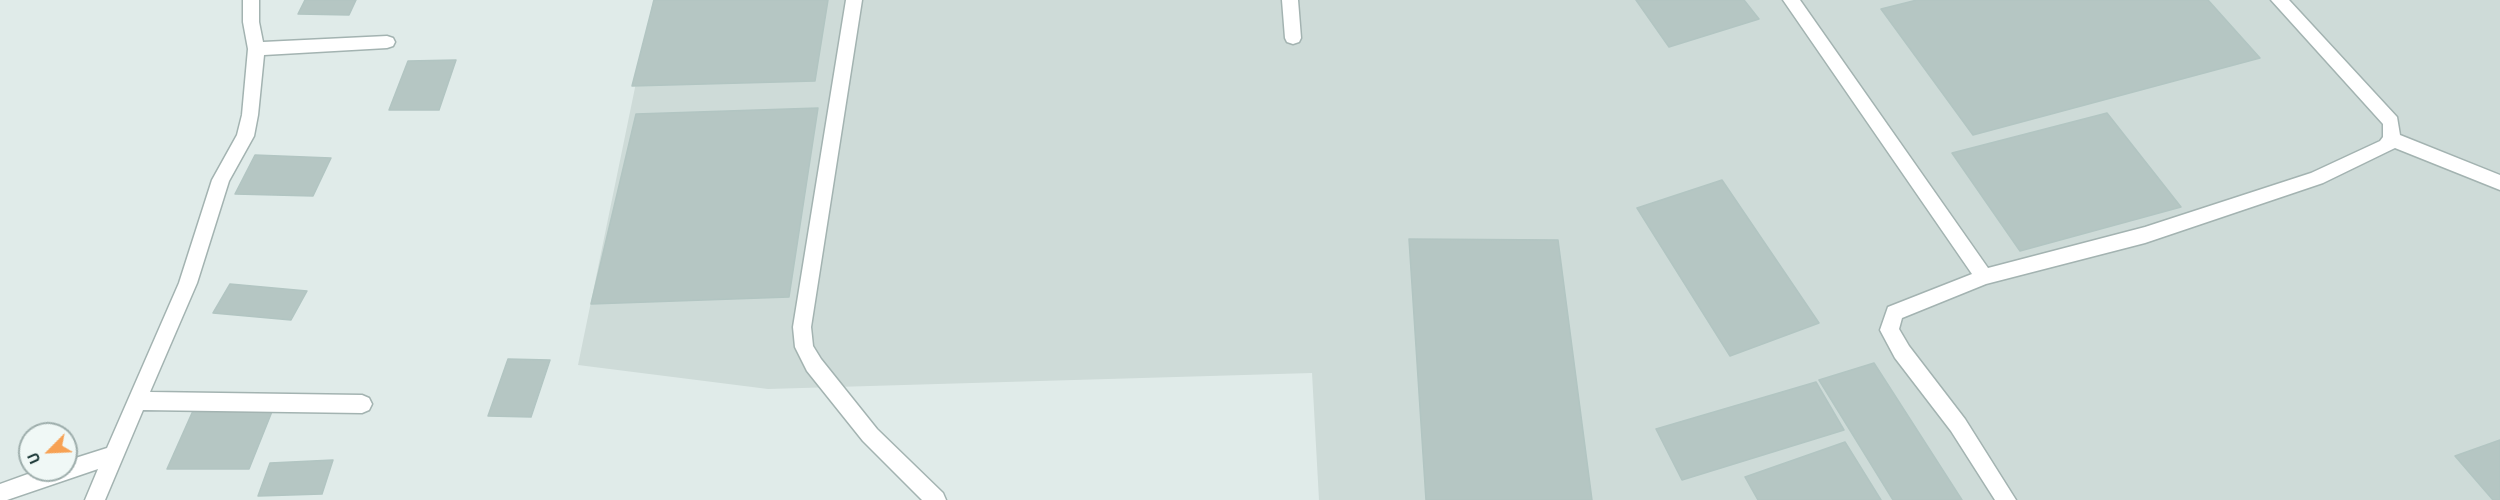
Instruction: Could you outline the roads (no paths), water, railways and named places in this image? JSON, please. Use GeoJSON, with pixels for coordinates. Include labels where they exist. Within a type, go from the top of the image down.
{"type":"FeatureCollection","features":[{"type":"Feature","properties":{"kind":"street"},"geometry":{"type":"LineString","coordinates":[[95,500],[188,283],[221,180],[245,136],[250,114],[255,49],[251,0]]}},
{"type":"Feature","properties":{"kind":"street"},"geometry":{"type":"LineString","coordinates":[[854,0],[802,327],[804,347],[814,365],[870,435],[936,500]]}},
{"type":"Feature","properties":{"kind":"street"},"geometry":{"type":"LineString","coordinates":[[1290,0],[1293,38]]}},
{"type":"Feature","properties":{"kind":"street"},"geometry":{"type":"LineString","coordinates":[[1791,0],[1984,277]]}},
{"type":"Feature","properties":{"kind":"street"},"geometry":{"type":"LineString","coordinates":[[2006,500],[1958,425],[1902,352],[1889,330],[1894,313],[1984,277],[2145,235],[2317,178],[2386,146],[2392,138],[2391,122],[2279,0]]}},
{"type":"Feature","properties":{"kind":"street"},"geometry":{"type":"LineString","coordinates":[[255,49],[387,42]]}},
{"type":"Feature","properties":{"kind":"street"},"geometry":{"type":"LineString","coordinates":[[2392,138],[2500,183]]}},
{"type":"Feature","properties":{"kind":"street"},"geometry":{"type":"LineString","coordinates":[[138,401],[363,404]]}},
{"type":"Feature","properties":{"kind":"street"},"geometry":{"type":"LineString","coordinates":[[78,466],[114,455]]}},
{"type":"Feature","properties":{"kind":"street"},"geometry":{"type":"LineString","coordinates":[[0,493],[32,482]]}}]}
